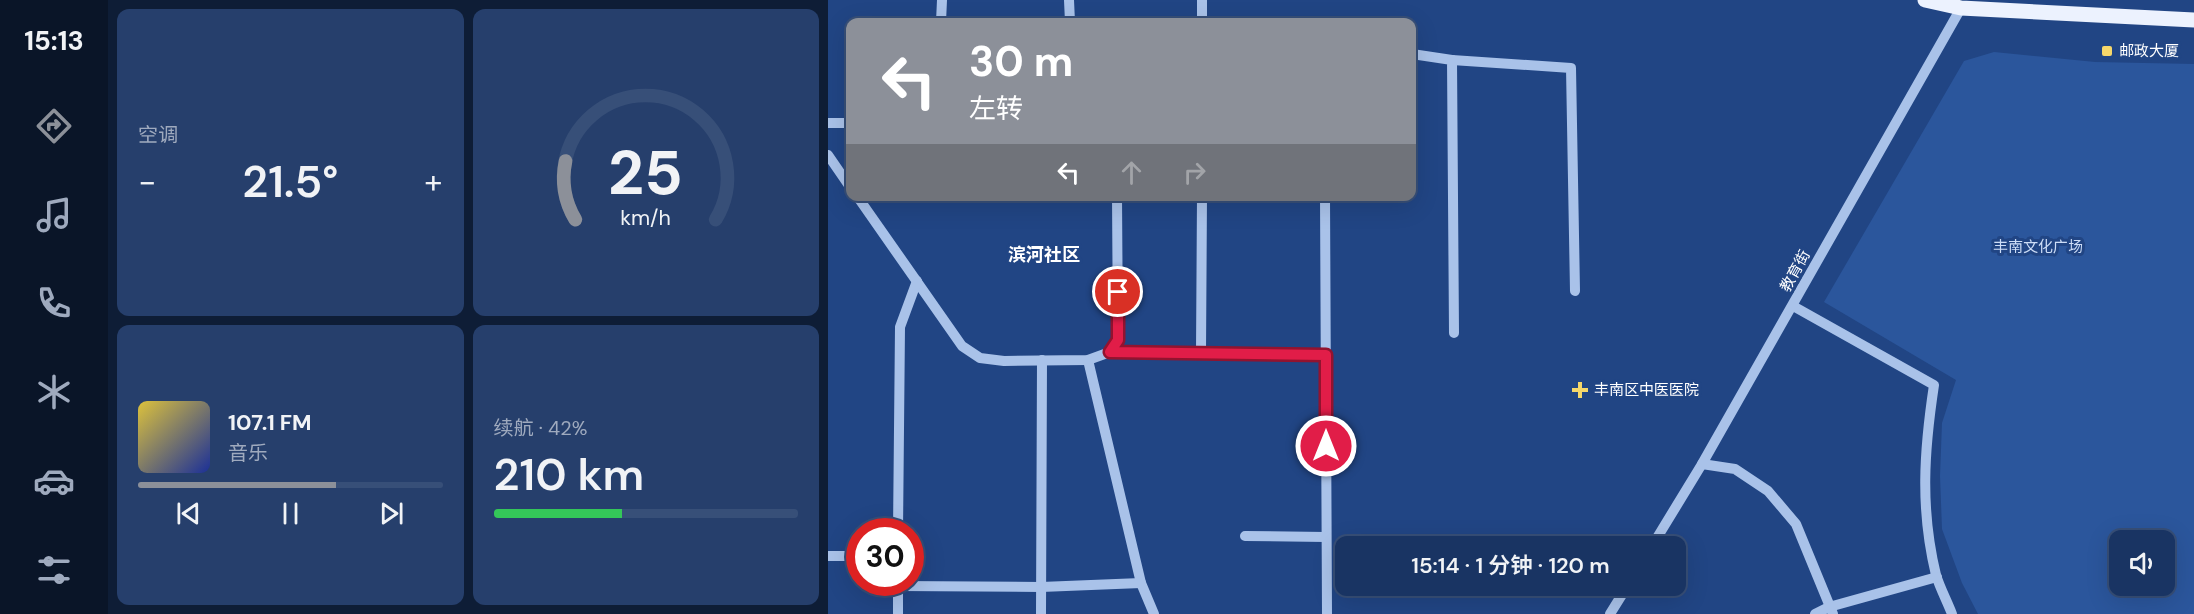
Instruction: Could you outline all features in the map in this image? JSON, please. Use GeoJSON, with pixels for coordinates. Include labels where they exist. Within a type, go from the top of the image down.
{"type":"FeatureCollection","features":[{"type":"Feature","properties":{"kind":"main road"},"geometry":{"type":"LineString","coordinates":[[1925,0],[1961,8],[2194,20]]}},
{"type":"Feature","properties":{"kind":"street"},"geometry":{"type":"LineString","coordinates":[[941,18],[942,0]]}},
{"type":"Feature","properties":{"kind":"street"},"geometry":{"type":"LineString","coordinates":[[1070,0],[1070,18]]}},
{"type":"Feature","properties":{"kind":"street"},"geometry":{"type":"LineString","coordinates":[[1202,0],[1202,18]]}},
{"type":"Feature","properties":{"kind":"street","name":"教育街"},"geometry":{"type":"LineString","coordinates":[[1658,536],[1793,306],[1961,8]]}},
{"type":"Feature","properties":{"kind":"street"},"geometry":{"type":"LineString","coordinates":[[1416,55],[1452,60],[1571,68],[1575,291]]}},
{"type":"Feature","properties":{"kind":"street"},"geometry":{"type":"LineString","coordinates":[[1452,60],[1454,333]]}},
{"type":"Feature","properties":{"kind":"street"},"geometry":{"type":"LineString","coordinates":[[828,123],[846,123]]}},
{"type":"Feature","properties":{"kind":"street"},"geometry":{"type":"LineString","coordinates":[[828,155],[846,181]]}},
{"type":"Feature","properties":{"kind":"street"},"geometry":{"type":"LineString","coordinates":[[861,201],[962,346],[980,358],[1004,361],[1088,360],[1110,352],[1326,355]]}},
{"type":"Feature","properties":{"kind":"street"},"geometry":{"type":"LineString","coordinates":[[1110,352],[1118,340],[1117,201]]}},
{"type":"Feature","properties":{"kind":"street"},"geometry":{"type":"LineString","coordinates":[[1202,201],[1202,353]]}},
{"type":"Feature","properties":{"kind":"street"},"geometry":{"type":"LineString","coordinates":[[1325,201],[1327,614]]}},
{"type":"Feature","properties":{"kind":"street"},"geometry":{"type":"LineString","coordinates":[[898,518],[900,327],[917,281]]}},
{"type":"Feature","properties":{"kind":"street"},"geometry":{"type":"LineString","coordinates":[[1793,306],[1934,385],[1927,433],[1924,481],[1927,530],[1937,577],[1952,614]]}},
{"type":"Feature","properties":{"kind":"street"},"geometry":{"type":"LineString","coordinates":[[1041,614],[1042,360]]}},
{"type":"Feature","properties":{"kind":"street"},"geometry":{"type":"LineString","coordinates":[[1088,360],[1141,583],[1154,614]]}},
{"type":"Feature","properties":{"kind":"street"},"geometry":{"type":"LineString","coordinates":[[1702,464],[1735,469],[1768,492],[1796,524],[1831,610]]}},
{"type":"Feature","properties":{"kind":"street"},"geometry":{"type":"LineString","coordinates":[[1245,536],[1326,537]]}},
{"type":"Feature","properties":{"kind":"street"},"geometry":{"type":"LineString","coordinates":[[828,556],[846,556]]}},
{"type":"Feature","properties":{"kind":"street"},"geometry":{"type":"LineString","coordinates":[[1815,614],[1937,577]]}},
{"type":"Feature","properties":{"kind":"street"},"geometry":{"type":"LineString","coordinates":[[924,585],[1041,587],[1141,583]]}},
{"type":"Feature","properties":{"kind":"street"},"geometry":{"type":"LineString","coordinates":[[898,596],[898,614]]}},
{"type":"Feature","properties":{"kind":"street"},"geometry":{"type":"LineString","coordinates":[[1610,614],[1621,596]]}},
{"type":"Feature","properties":{"kind":"green space","name":"丰南文化广场"},"geometry":{"type":"Polygon","coordinates":[[[1994,52],[2095,62],[2194,64],[2194,614],[1978,614],[1962,583],[1942,529],[1940,476],[1942,423],[1956,380],[1824,302],[1964,61],[1994,52]]]}},
{"type":"Feature","properties":{"kind":"place","name":"邮政大厦"},"geometry":{"type":"Point","coordinates":[2107,51]}},
{"type":"Feature","properties":{"kind":"place","name":"丰南区中医医院"},"geometry":{"type":"Point","coordinates":[1580,390]}},
{"type":"Feature","properties":{"kind":"district","name":"滨河社区"},"geometry":{"type":"Point","coordinates":[1044,255]}},
{"type":"Feature","properties":{"kind":"route"},"geometry":{"type":"LineString","coordinates":[[1118,292],[1118,340],[1110,352],[1326,355],[1326,446]]}}]}
